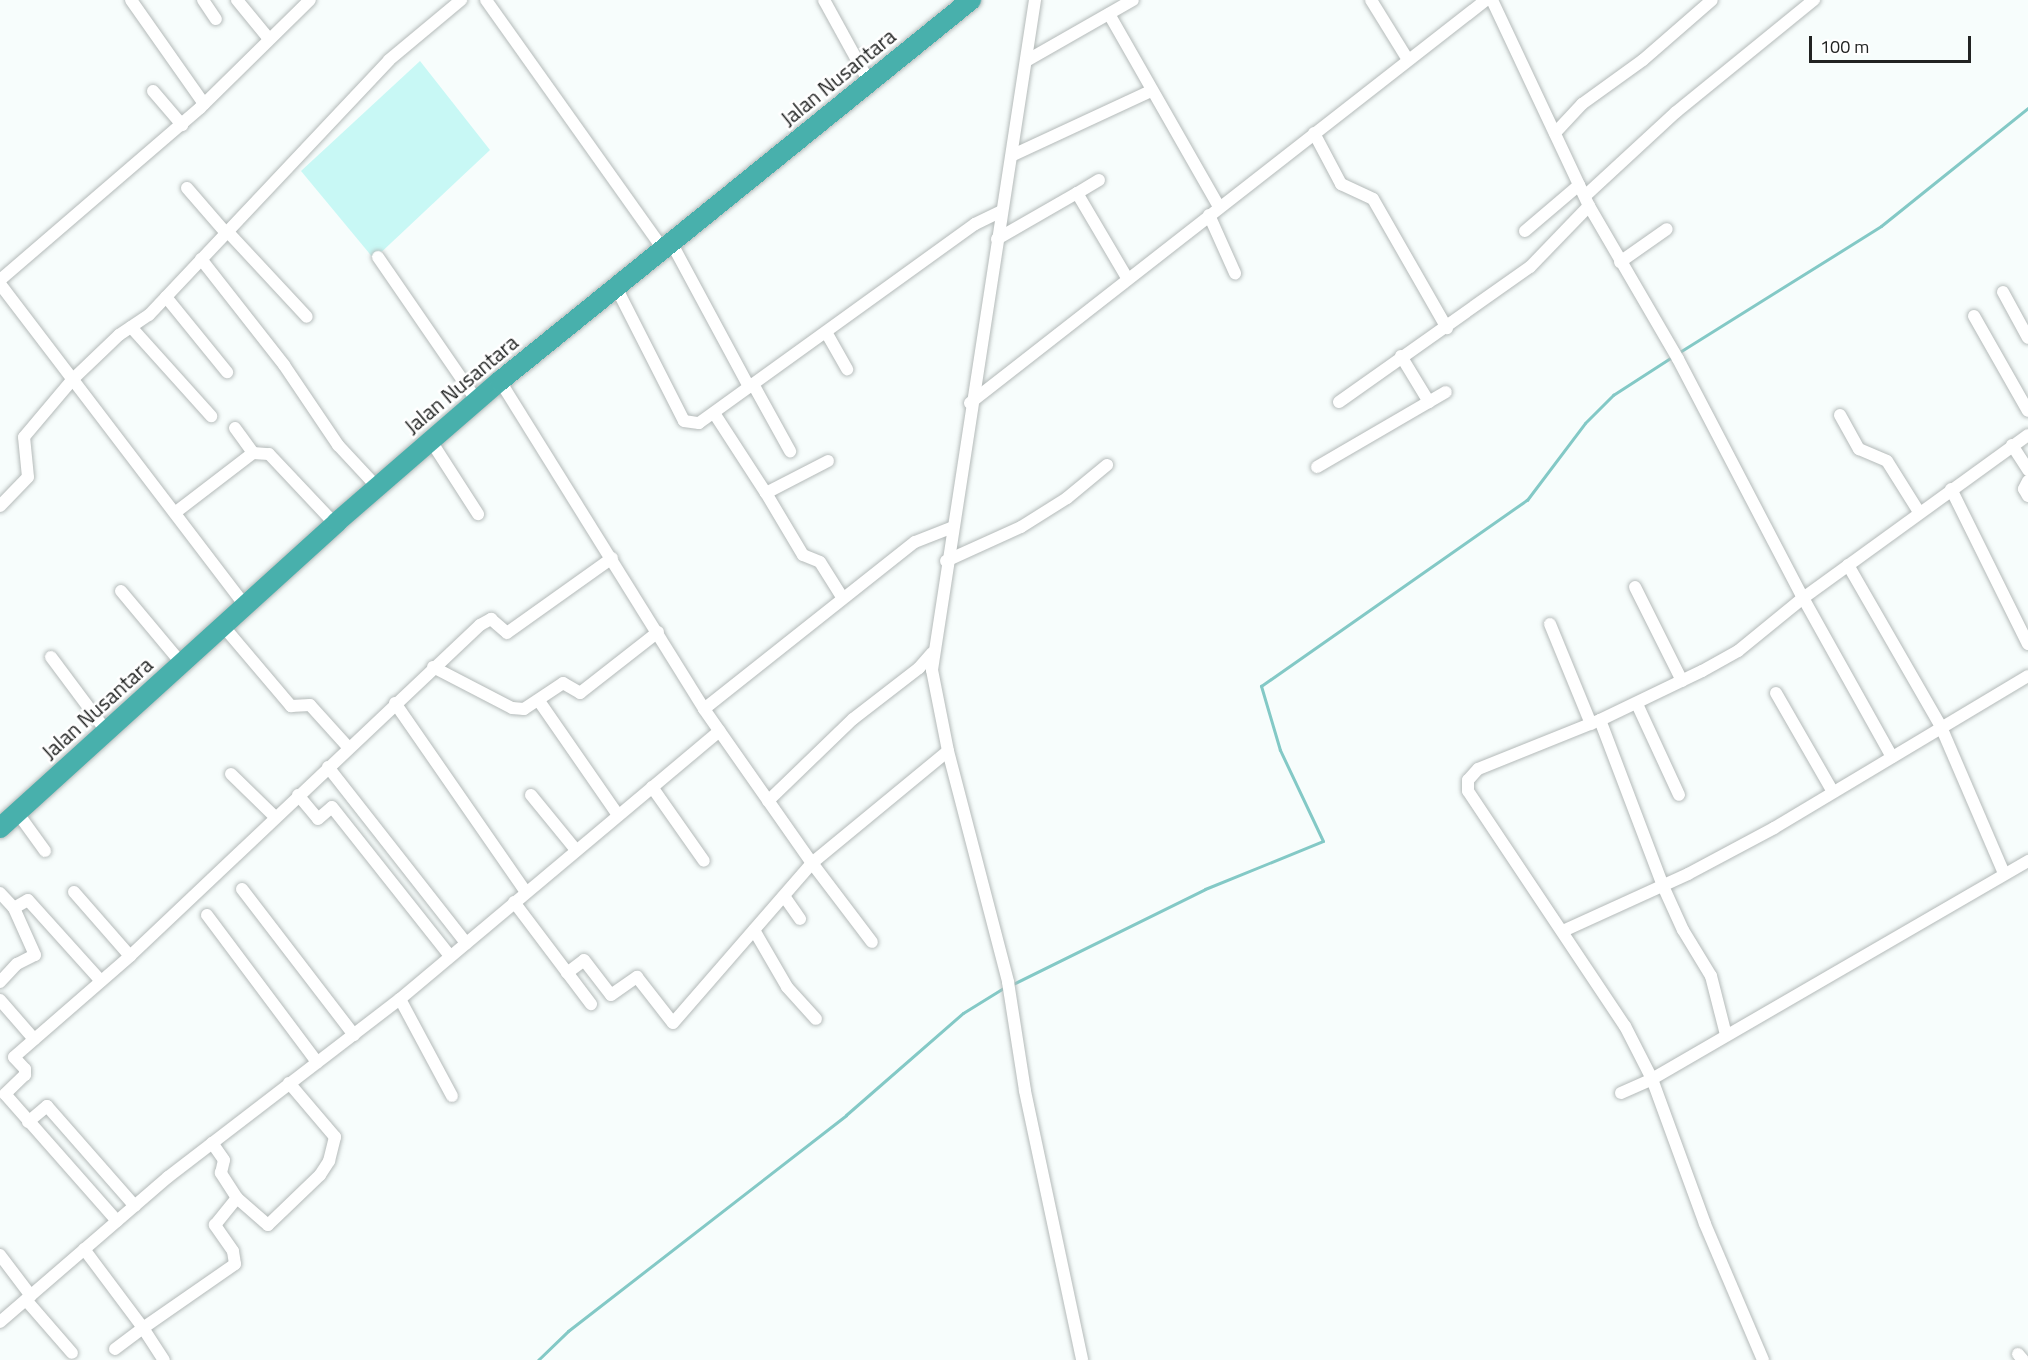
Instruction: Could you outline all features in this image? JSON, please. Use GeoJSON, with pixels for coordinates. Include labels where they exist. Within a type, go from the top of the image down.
{"type":"FeatureCollection","features":[{"type":"Feature","properties":{"kind":"highway","name":"Jalan Nusantara"},"geometry":{"type":"LineString","coordinates":[[0,828],[335,524],[500,381],[972,0]]}},
{"type":"Feature","properties":{"kind":"street"},"geometry":{"type":"LineString","coordinates":[[131,0],[204,104]]}},
{"type":"Feature","properties":{"kind":"street"},"geometry":{"type":"LineString","coordinates":[[203,0],[216,20]]}},
{"type":"Feature","properties":{"kind":"street"},"geometry":{"type":"LineString","coordinates":[[237,0],[269,39]]}},
{"type":"Feature","properties":{"kind":"street"},"geometry":{"type":"LineString","coordinates":[[0,506],[28,477],[24,437],[73,379],[166,297],[389,60],[461,0]]}},
{"type":"Feature","properties":{"kind":"street"},"geometry":{"type":"LineString","coordinates":[[486,0],[667,246],[790,451]]}},
{"type":"Feature","properties":{"kind":"street"},"geometry":{"type":"LineString","coordinates":[[824,0],[869,82]]}},
{"type":"Feature","properties":{"kind":"street"},"geometry":{"type":"LineString","coordinates":[[1035,0],[1013,155],[970,403],[932,653],[948,751],[1009,987],[1025,1090],[1082,1360]]}},
{"type":"Feature","properties":{"kind":"street"},"geometry":{"type":"LineString","coordinates":[[1026,61],[1133,0]]}},
{"type":"Feature","properties":{"kind":"street"},"geometry":{"type":"LineString","coordinates":[[1371,0],[1408,60]]}},
{"type":"Feature","properties":{"kind":"street"},"geometry":{"type":"LineString","coordinates":[[970,403],[1127,278],[1486,0]]}},
{"type":"Feature","properties":{"kind":"street"},"geometry":{"type":"LineString","coordinates":[[1492,0],[1584,196],[1620,262],[1675,353],[1803,598],[1892,757]]}},
{"type":"Feature","properties":{"kind":"street"},"geometry":{"type":"LineString","coordinates":[[1555,133],[1582,104],[1643,60],[1712,0]]}},
{"type":"Feature","properties":{"kind":"street"},"geometry":{"type":"LineString","coordinates":[[1339,402],[1401,356],[1447,328],[1530,267],[1584,196],[1798,5],[1814,0]]}},
{"type":"Feature","properties":{"kind":"street"},"geometry":{"type":"LineString","coordinates":[[246,607],[0,282],[204,104],[307,1]]}},
{"type":"Feature","properties":{"kind":"street"},"geometry":{"type":"LineString","coordinates":[[1109,14],[1214,211],[1235,273]]}},
{"type":"Feature","properties":{"kind":"street"},"geometry":{"type":"LineString","coordinates":[[153,90],[182,124]]}},
{"type":"Feature","properties":{"kind":"street"},"geometry":{"type":"LineString","coordinates":[[1013,155],[1151,90]]}},
{"type":"Feature","properties":{"kind":"street"},"geometry":{"type":"LineString","coordinates":[[1314,133],[1341,184],[1373,199],[1447,328]]}},
{"type":"Feature","properties":{"kind":"street"},"geometry":{"type":"LineString","coordinates":[[997,239],[1099,180]]}},
{"type":"Feature","properties":{"kind":"street"},"geometry":{"type":"LineString","coordinates":[[187,188],[307,317]]}},
{"type":"Feature","properties":{"kind":"street"},"geometry":{"type":"LineString","coordinates":[[1077,193],[1127,278]]}},
{"type":"Feature","properties":{"kind":"street"},"geometry":{"type":"LineString","coordinates":[[1525,231],[1584,196]]}},
{"type":"Feature","properties":{"kind":"street"},"geometry":{"type":"LineString","coordinates":[[616,287],[684,420],[699,423],[975,224],[1002,211]]}},
{"type":"Feature","properties":{"kind":"street"},"geometry":{"type":"LineString","coordinates":[[1620,262],[1667,229]]}},
{"type":"Feature","properties":{"kind":"street"},"geometry":{"type":"LineString","coordinates":[[378,258],[477,401]]}},
{"type":"Feature","properties":{"kind":"street"},"geometry":{"type":"LineString","coordinates":[[201,259],[284,365],[332,436],[377,488]]}},
{"type":"Feature","properties":{"kind":"street"},"geometry":{"type":"LineString","coordinates":[[2003,292],[2028,338]]}},
{"type":"Feature","properties":{"kind":"street"},"geometry":{"type":"LineString","coordinates":[[166,297],[227,372]]}},
{"type":"Feature","properties":{"kind":"street"},"geometry":{"type":"LineString","coordinates":[[1974,316],[2028,411]]}},
{"type":"Feature","properties":{"kind":"street"},"geometry":{"type":"LineString","coordinates":[[131,327],[211,416]]}},
{"type":"Feature","properties":{"kind":"street"},"geometry":{"type":"LineString","coordinates":[[826,332],[847,369]]}},
{"type":"Feature","properties":{"kind":"street"},"geometry":{"type":"LineString","coordinates":[[1401,356],[1429,402]]}},
{"type":"Feature","properties":{"kind":"street"},"geometry":{"type":"LineString","coordinates":[[500,381],[704,709],[812,863],[872,942]]}},
{"type":"Feature","properties":{"kind":"street"},"geometry":{"type":"LineString","coordinates":[[1317,467],[1446,392]]}},
{"type":"Feature","properties":{"kind":"street"},"geometry":{"type":"LineString","coordinates":[[714,413],[766,493],[802,555],[820,562],[842,597]]}},
{"type":"Feature","properties":{"kind":"street"},"geometry":{"type":"LineString","coordinates":[[1839,415],[1860,449],[1887,461],[1919,512]]}},
{"type":"Feature","properties":{"kind":"street"},"geometry":{"type":"LineString","coordinates":[[235,428],[253,453]]}},
{"type":"Feature","properties":{"kind":"street"},"geometry":{"type":"LineString","coordinates":[[1763,1360],[1705,1224],[1652,1079],[1625,1026],[1468,791],[1468,780],[1478,769],[1636,704],[1738,651],[1803,598],[2028,435]]}},
{"type":"Feature","properties":{"kind":"street"},"geometry":{"type":"LineString","coordinates":[[431,441],[478,514]]}},
{"type":"Feature","properties":{"kind":"street"},"geometry":{"type":"LineString","coordinates":[[2012,445],[2028,470]]}},
{"type":"Feature","properties":{"kind":"street"},"geometry":{"type":"LineString","coordinates":[[176,512],[253,453],[269,454],[335,524]]}},
{"type":"Feature","properties":{"kind":"street"},"geometry":{"type":"LineString","coordinates":[[766,493],[828,461]]}},
{"type":"Feature","properties":{"kind":"street"},"geometry":{"type":"LineString","coordinates":[[946,561],[1021,527],[1081,488],[1107,465]]}},
{"type":"Feature","properties":{"kind":"street"},"geometry":{"type":"LineString","coordinates":[[2028,481],[2024,489],[2028,496]]}},
{"type":"Feature","properties":{"kind":"street"},"geometry":{"type":"LineString","coordinates":[[1951,489],[2028,644]]}},
{"type":"Feature","properties":{"kind":"street"},"geometry":{"type":"LineString","coordinates":[[704,709],[842,597],[915,542],[952,527]]}},
{"type":"Feature","properties":{"kind":"street"},"geometry":{"type":"LineString","coordinates":[[117,1221],[2,1091],[25,1075],[25,1069],[14,1057],[130,956],[348,747],[486,620],[493,620],[506,633],[612,558]]}},
{"type":"Feature","properties":{"kind":"street"},"geometry":{"type":"LineString","coordinates":[[1848,565],[1904,669],[1941,728],[2004,873]]}},
{"type":"Feature","properties":{"kind":"street"},"geometry":{"type":"LineString","coordinates":[[1635,587],[1682,681]]}},
{"type":"Feature","properties":{"kind":"street"},"geometry":{"type":"LineString","coordinates":[[121,591],[182,664]]}},
{"type":"Feature","properties":{"kind":"street"},"geometry":{"type":"LineString","coordinates":[[1550,624],[1596,722],[1683,930],[1711,976],[1726,1035]]}},
{"type":"Feature","properties":{"kind":"street"},"geometry":{"type":"LineString","coordinates":[[224,627],[291,706],[310,705],[348,747]]}},
{"type":"Feature","properties":{"kind":"street"},"geometry":{"type":"LineString","coordinates":[[433,667],[512,708],[524,709],[563,683],[580,693],[658,632]]}},
{"type":"Feature","properties":{"kind":"street"},"geometry":{"type":"LineString","coordinates":[[768,801],[853,719],[919,668],[932,653]]}},
{"type":"Feature","properties":{"kind":"street"},"geometry":{"type":"LineString","coordinates":[[51,657],[107,732]]}},
{"type":"Feature","properties":{"kind":"street"},"geometry":{"type":"LineString","coordinates":[[1563,931],[1663,886],[1833,792],[2028,676]]}},
{"type":"Feature","properties":{"kind":"street"},"geometry":{"type":"LineString","coordinates":[[1776,693],[1833,792]]}},
{"type":"Feature","properties":{"kind":"street"},"geometry":{"type":"LineString","coordinates":[[539,701],[618,815]]}},
{"type":"Feature","properties":{"kind":"street"},"geometry":{"type":"LineString","coordinates":[[395,703],[526,892]]}},
{"type":"Feature","properties":{"kind":"street"},"geometry":{"type":"LineString","coordinates":[[1636,704],[1679,795]]}},
{"type":"Feature","properties":{"kind":"street"},"geometry":{"type":"LineString","coordinates":[[0,1322],[212,1143],[400,999],[719,731]]}},
{"type":"Feature","properties":{"kind":"street"},"geometry":{"type":"LineString","coordinates":[[567,973],[584,960],[611,995],[637,977],[673,1023],[812,863],[948,751]]}},
{"type":"Feature","properties":{"kind":"street"},"geometry":{"type":"LineString","coordinates":[[328,767],[466,943]]}},
{"type":"Feature","properties":{"kind":"street"},"geometry":{"type":"LineString","coordinates":[[231,774],[275,817]]}},
{"type":"Feature","properties":{"kind":"street"},"geometry":{"type":"LineString","coordinates":[[652,787],[704,861]]}},
{"type":"Feature","properties":{"kind":"street"},"geometry":{"type":"LineString","coordinates":[[298,795],[318,819],[332,807],[450,956]]}},
{"type":"Feature","properties":{"kind":"street"},"geometry":{"type":"LineString","coordinates":[[531,795],[576,850]]}},
{"type":"Feature","properties":{"kind":"street"},"geometry":{"type":"LineString","coordinates":[[17,812],[45,851]]}},
{"type":"Feature","properties":{"kind":"street"},"geometry":{"type":"LineString","coordinates":[[1621,1093],[1652,1079],[2028,861]]}},
{"type":"Feature","properties":{"kind":"street"},"geometry":{"type":"LineString","coordinates":[[242,888],[354,1035]]}},
{"type":"Feature","properties":{"kind":"street"},"geometry":{"type":"LineString","coordinates":[[0,892],[14,908],[35,955],[17,964],[0,982]]}},
{"type":"Feature","properties":{"kind":"street"},"geometry":{"type":"LineString","coordinates":[[74,892],[130,956]]}},
{"type":"Feature","properties":{"kind":"street"},"geometry":{"type":"LineString","coordinates":[[784,896],[800,919]]}},
{"type":"Feature","properties":{"kind":"street"},"geometry":{"type":"LineString","coordinates":[[14,908],[28,900],[101,981]]}},
{"type":"Feature","properties":{"kind":"street"},"geometry":{"type":"LineString","coordinates":[[514,902],[591,1004]]}},
{"type":"Feature","properties":{"kind":"street"},"geometry":{"type":"LineString","coordinates":[[207,915],[317,1062]]}},
{"type":"Feature","properties":{"kind":"street"},"geometry":{"type":"LineString","coordinates":[[754,930],[787,987],[816,1019]]}},
{"type":"Feature","properties":{"kind":"street"},"geometry":{"type":"LineString","coordinates":[[400,999],[452,1096]]}},
{"type":"Feature","properties":{"kind":"street"},"geometry":{"type":"LineString","coordinates":[[0,1000],[34,1039]]}},
{"type":"Feature","properties":{"kind":"street"},"geometry":{"type":"LineString","coordinates":[[212,1143],[225,1162],[220,1173],[237,1198],[268,1225],[320,1175],[329,1161],[335,1137],[290,1083]]}},
{"type":"Feature","properties":{"kind":"street"},"geometry":{"type":"LineString","coordinates":[[28,1122],[47,1106],[135,1206]]}},
{"type":"Feature","properties":{"kind":"street"},"geometry":{"type":"LineString","coordinates":[[115,1349],[235,1264],[232,1251],[215,1225],[237,1198]]}},
{"type":"Feature","properties":{"kind":"street"},"geometry":{"type":"LineString","coordinates":[[84,1249],[164,1360]]}},
{"type":"Feature","properties":{"kind":"street"},"geometry":{"type":"LineString","coordinates":[[0,1255],[28,1298],[72,1353]]}},
{"type":"Feature","properties":{"kind":"shaded area"},"geometry":{"type":"Polygon","coordinates":[[[420,61],[490,150],[374,259],[301,171],[420,61]]]}},
{"type":"Feature","properties":{"kind":"waterway"},"geometry":{"type":"LineString","coordinates":[[1678,353],[1881,226],[2028,108]]}},
{"type":"Feature","properties":{"kind":"waterway"},"geometry":{"type":"LineString","coordinates":[[1011,985],[1205,889],[1323,841],[1280,750],[1261,686],[1527,500],[1585,423],[1613,395],[1672,357]]}},
{"type":"Feature","properties":{"kind":"waterway"},"geometry":{"type":"LineString","coordinates":[[538,1360],[568,1331],[846,1115],[963,1013],[1005,987]]}}]}
